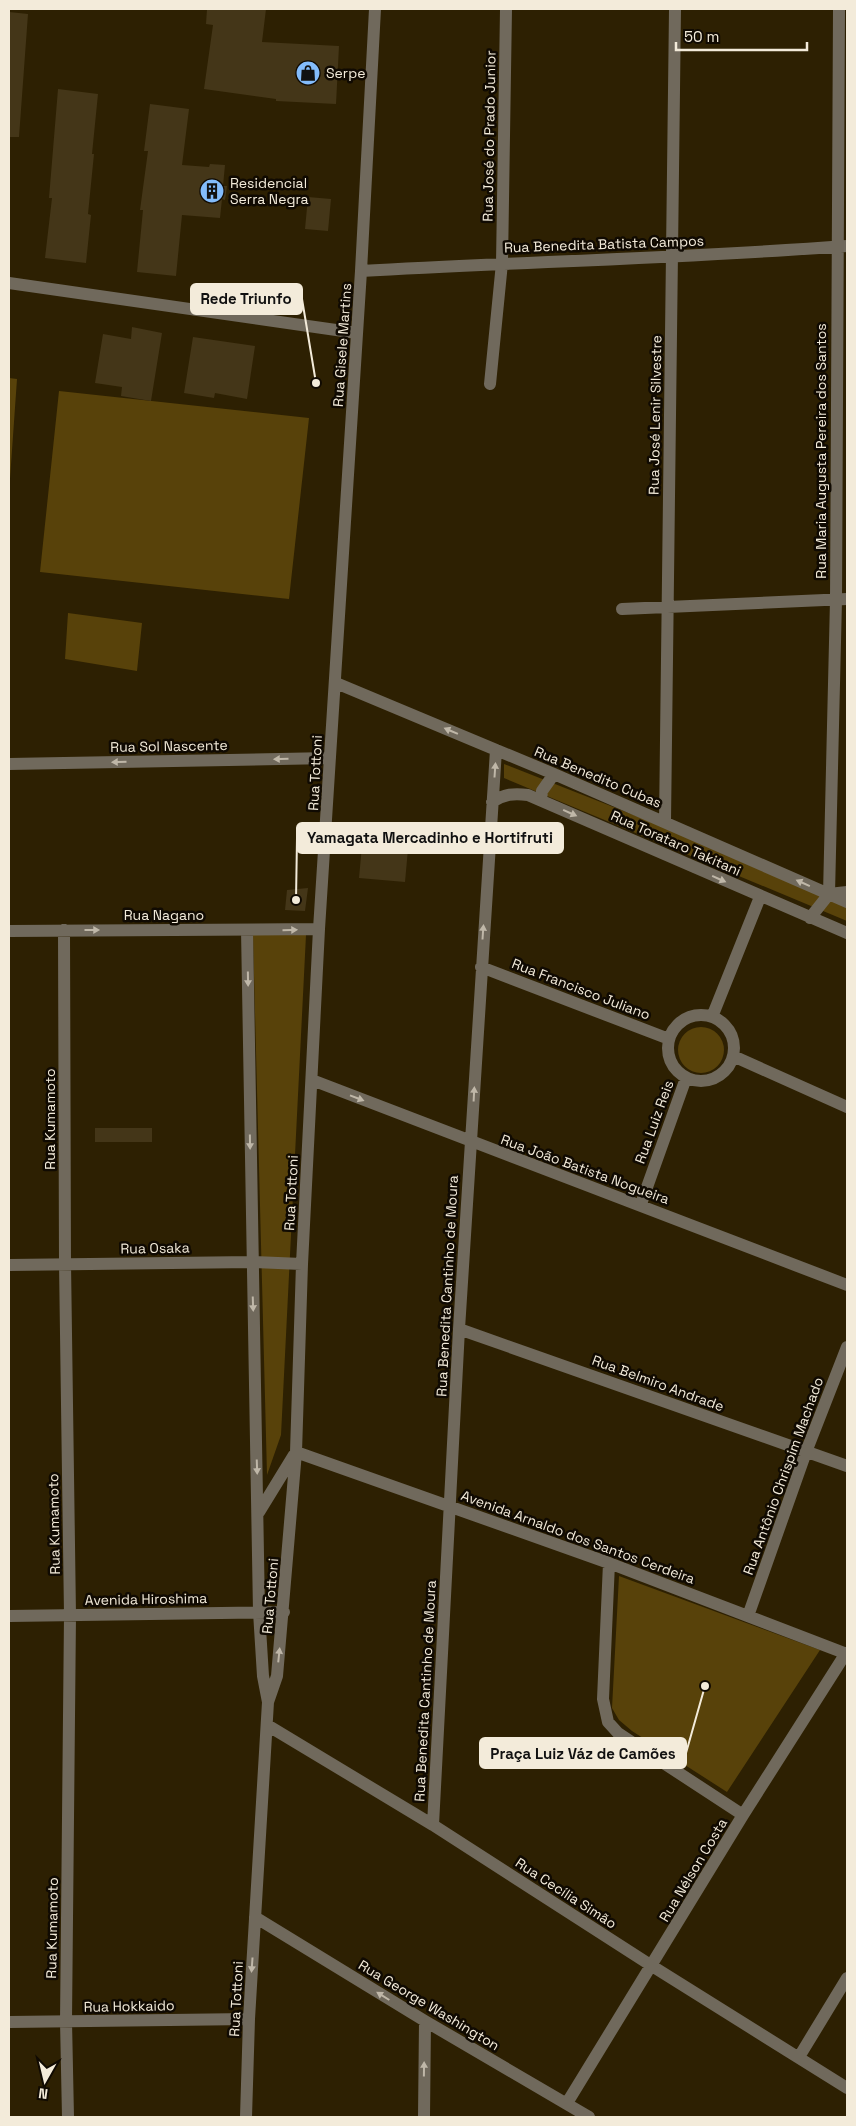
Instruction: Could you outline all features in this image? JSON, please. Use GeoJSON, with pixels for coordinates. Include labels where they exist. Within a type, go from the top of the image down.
{"type":"FeatureCollection","features":[{"type":"Feature","properties":{"kind":"street","name":"Rua Gisele Martins"},"geometry":{"type":"LineString","coordinates":[[336,683],[362,270],[375,9]]}},
{"type":"Feature","properties":{"kind":"street","name":"Rua José do Prado Junior"},"geometry":{"type":"LineString","coordinates":[[490,384],[502,263],[506,9]]}},
{"type":"Feature","properties":{"kind":"street","name":"Rua José Lenir Silvestre"},"geometry":{"type":"LineString","coordinates":[[665,822],[675,9]]}},
{"type":"Feature","properties":{"kind":"street","name":"Rua Maria Augusta Pereira dos Santos"},"geometry":{"type":"LineString","coordinates":[[829,894],[841,600],[842,246],[839,9]]}},
{"type":"Feature","properties":{"kind":"street","name":"Rua Benedita Batista Campos"},"geometry":{"type":"LineString","coordinates":[[362,270],[672,257],[842,246]]}},
{"type":"Feature","properties":{"kind":"street"},"geometry":{"type":"LineString","coordinates":[[9,283],[357,333]]}},
{"type":"Feature","properties":{"kind":"street"},"geometry":{"type":"LineString","coordinates":[[622,609],[841,600]]}},
{"type":"Feature","properties":{"kind":"street","name":"Rua Benedito Cubas"},"geometry":{"type":"LineString","coordinates":[[336,683],[554,774],[847,902]]}},
{"type":"Feature","properties":{"kind":"street","name":"Rua Tottoni"},"geometry":{"type":"LineString","coordinates":[[268,1702],[277,1676],[284,1612],[296,1452],[302,1264],[319,929],[336,683]]}},
{"type":"Feature","properties":{"kind":"street","name":"Rua Benedita Cantinho de Moura"},"geometry":{"type":"LineString","coordinates":[[433,1825],[459,1329],[496,750]]}},
{"type":"Feature","properties":{"kind":"street","name":"Rua Sol Nascente"},"geometry":{"type":"LineString","coordinates":[[9,764],[330,758]]}},
{"type":"Feature","properties":{"kind":"street"},"geometry":{"type":"LineString","coordinates":[[541,800],[542,792],[554,774]]}},
{"type":"Feature","properties":{"kind":"street","name":"Rua Torataro Takitani"},"geometry":{"type":"LineString","coordinates":[[492,802],[499,797],[517,793],[541,800],[760,897],[847,933]]}},
{"type":"Feature","properties":{"kind":"street"},"geometry":{"type":"LineString","coordinates":[[810,918],[829,894],[847,892]]}},
{"type":"Feature","properties":{"kind":"street"},"geometry":{"type":"LineString","coordinates":[[712,1017],[760,897]]}},
{"type":"Feature","properties":{"kind":"street","name":"Rua Nagano"},"geometry":{"type":"LineString","coordinates":[[9,930],[319,929]]}},
{"type":"Feature","properties":{"kind":"street","name":"Rua Kumamoto"},"geometry":{"type":"LineString","coordinates":[[64,930],[65,1263],[70,1615],[66,2022],[68,2117]]}},
{"type":"Feature","properties":{"kind":"street","name":"Rua Tottoni"},"geometry":{"type":"LineString","coordinates":[[246,2117],[249,2019],[268,1702],[263,1676],[259,1612],[259,1512],[252,1262],[248,930]]}},
{"type":"Feature","properties":{"kind":"street","name":"Rua Francisco Juliano"},"geometry":{"type":"LineString","coordinates":[[481,967],[669,1039]]}},
{"type":"Feature","properties":{"kind":"street"},"geometry":{"type":"LineString","coordinates":[[694,1016],[712,1017],[724,1025],[731,1034],[734,1056],[727,1069],[719,1076],[708,1081],[696,1081],[686,1078],[672,1064],[668,1052],[669,1039],[673,1031],[684,1020],[694,1016]]}},
{"type":"Feature","properties":{"kind":"street"},"geometry":{"type":"LineString","coordinates":[[734,1056],[847,1107]]}},
{"type":"Feature","properties":{"kind":"street","name":"Rua Luiz Reis"},"geometry":{"type":"LineString","coordinates":[[641,1204],[686,1078]]}},
{"type":"Feature","properties":{"kind":"street","name":"Rua João Batista Nogueira"},"geometry":{"type":"LineString","coordinates":[[312,1080],[471,1143],[641,1204],[847,1284]]}},
{"type":"Feature","properties":{"kind":"street","name":"Rua Osaka"},"geometry":{"type":"LineString","coordinates":[[9,1265],[252,1262],[302,1264]]}},
{"type":"Feature","properties":{"kind":"street","name":"Rua Belmiro Andrade"},"geometry":{"type":"LineString","coordinates":[[459,1329],[847,1466]]}},
{"type":"Feature","properties":{"kind":"street","name":"Rua Antônio Chrispim Machado"},"geometry":{"type":"LineString","coordinates":[[748,1616],[806,1452],[847,1347]]}},
{"type":"Feature","properties":{"kind":"street"},"geometry":{"type":"LineString","coordinates":[[259,1512],[296,1452]]}},
{"type":"Feature","properties":{"kind":"street","name":"Avenida Arnaldo dos Santos Cerdeira"},"geometry":{"type":"LineString","coordinates":[[296,1452],[450,1505],[846,1654]]}},
{"type":"Feature","properties":{"kind":"street"},"geometry":{"type":"LineString","coordinates":[[610,1564],[603,1699],[608,1722],[626,1738],[743,1815]]}},
{"type":"Feature","properties":{"kind":"street","name":"Avenida Hiroshima"},"geometry":{"type":"LineString","coordinates":[[9,1616],[284,1612]]}},
{"type":"Feature","properties":{"kind":"street","name":"Rua Nélson Costa"},"geometry":{"type":"LineString","coordinates":[[567,2103],[743,1815],[846,1654]]}},
{"type":"Feature","properties":{"kind":"street","name":"Rua Cecília Simão"},"geometry":{"type":"LineString","coordinates":[[267,1725],[433,1825],[652,1966],[847,2088]]}},
{"type":"Feature","properties":{"kind":"street","name":"Rua George Washington"},"geometry":{"type":"LineString","coordinates":[[255,1917],[425,2021],[589,2117]]}},
{"type":"Feature","properties":{"kind":"street"},"geometry":{"type":"LineString","coordinates":[[799,2057],[847,1978]]}},
{"type":"Feature","properties":{"kind":"street","name":"Rua Hokkaido"},"geometry":{"type":"LineString","coordinates":[[9,2022],[249,2019]]}},
{"type":"Feature","properties":{"kind":"street"},"geometry":{"type":"LineString","coordinates":[[424,2117],[425,2021]]}},
{"type":"Feature","properties":{"kind":"shaded area"},"geometry":{"type":"Polygon","coordinates":[[[9,378],[17,379],[9,493],[9,378]]]}},
{"type":"Feature","properties":{"kind":"shaded area"},"geometry":{"type":"Polygon","coordinates":[[[59,391],[309,418],[289,599],[40,572],[59,391]]]}},
{"type":"Feature","properties":{"kind":"shaded area"},"geometry":{"type":"Polygon","coordinates":[[[68,613],[142,623],[137,671],[65,659],[68,613]]]}},
{"type":"Feature","properties":{"kind":"shaded area"},"geometry":{"type":"Polygon","coordinates":[[[504,764],[654,823],[847,905],[847,921],[504,778],[504,764]]]}},
{"type":"Feature","properties":{"kind":"shaded area"},"geometry":{"type":"Polygon","coordinates":[[[253,935],[306,935],[281,1435],[267,1475],[253,935]]]}},
{"type":"Feature","properties":{"kind":"shaded area"},"geometry":{"type":"Polygon","coordinates":[[[697,1027],[705,1027],[714,1031],[720,1037],[724,1050],[720,1063],[714,1069],[705,1073],[697,1073],[688,1069],[682,1063],[678,1054],[678,1046],[682,1037],[688,1031],[697,1027]]]}},
{"type":"Feature","properties":{"kind":"shaded area"},"geometry":{"type":"Polygon","coordinates":[[[619,1576],[820,1650],[727,1792],[632,1731],[619,1720],[612,1708],[619,1576]]]}},
{"type":"Feature","properties":{"kind":"building"},"geometry":{"type":"Polygon","coordinates":[[[207,9],[266,9],[262,42],[339,46],[336,104],[276,101],[276,99],[204,89],[213,25],[206,24],[207,9]]]}},
{"type":"Feature","properties":{"kind":"building"},"geometry":{"type":"Polygon","coordinates":[[[9,12],[28,14],[19,137],[9,137],[9,12]]]}},
{"type":"Feature","properties":{"kind":"building"},"geometry":{"type":"Polygon","coordinates":[[[58,89],[98,94],[92,154],[94,154],[88,214],[91,215],[86,263],[45,258],[52,198],[49,198],[58,89]]]}},
{"type":"Feature","properties":{"kind":"building"},"geometry":{"type":"Polygon","coordinates":[[[150,104],[189,109],[182,165],[209,167],[210,164],[225,165],[223,186],[227,186],[225,200],[222,199],[220,218],[182,215],[176,276],[137,272],[143,210],[140,210],[148,151],[144,151],[150,104]]]}},
{"type":"Feature","properties":{"kind":"building"},"geometry":{"type":"Polygon","coordinates":[[[308,197],[331,199],[328,231],[305,229],[308,197]]]}},
{"type":"Feature","properties":{"kind":"building"},"geometry":{"type":"Polygon","coordinates":[[[132,327],[162,333],[151,401],[121,396],[122,387],[95,383],[103,334],[131,339],[132,327]]]}},
{"type":"Feature","properties":{"kind":"building"},"geometry":{"type":"Polygon","coordinates":[[[193,337],[255,346],[247,399],[215,393],[214,398],[184,393],[193,337]]]}},
{"type":"Feature","properties":{"kind":"building"},"geometry":{"type":"Polygon","coordinates":[[[364,824],[410,827],[405,882],[359,878],[364,824]]]}},
{"type":"Feature","properties":{"kind":"building"},"geometry":{"type":"Polygon","coordinates":[[[308,888],[305,911],[285,910],[287,890],[308,888]]]}},
{"type":"Feature","properties":{"kind":"building"},"geometry":{"type":"Polygon","coordinates":[[[95,1128],[152,1128],[152,1142],[95,1142],[95,1128]]]}},
{"type":"Feature","properties":{"kind":"place","name":"Serpe"},"geometry":{"type":"Point","coordinates":[308,73]}},
{"type":"Feature","properties":{"kind":"place","name":"Residencial Serra Negra"},"geometry":{"type":"Point","coordinates":[212,191]}},
{"type":"Feature","properties":{"kind":"place","name":"Rede Triunfo"},"geometry":{"type":"Point","coordinates":[316,383]}},
{"type":"Feature","properties":{"kind":"place","name":"Yamagata Mercadinho e Hortifruti"},"geometry":{"type":"Point","coordinates":[296,900]}},
{"type":"Feature","properties":{"kind":"place","name":"Praça Luiz Váz de Camões"},"geometry":{"type":"Point","coordinates":[705,1686]}}]}
